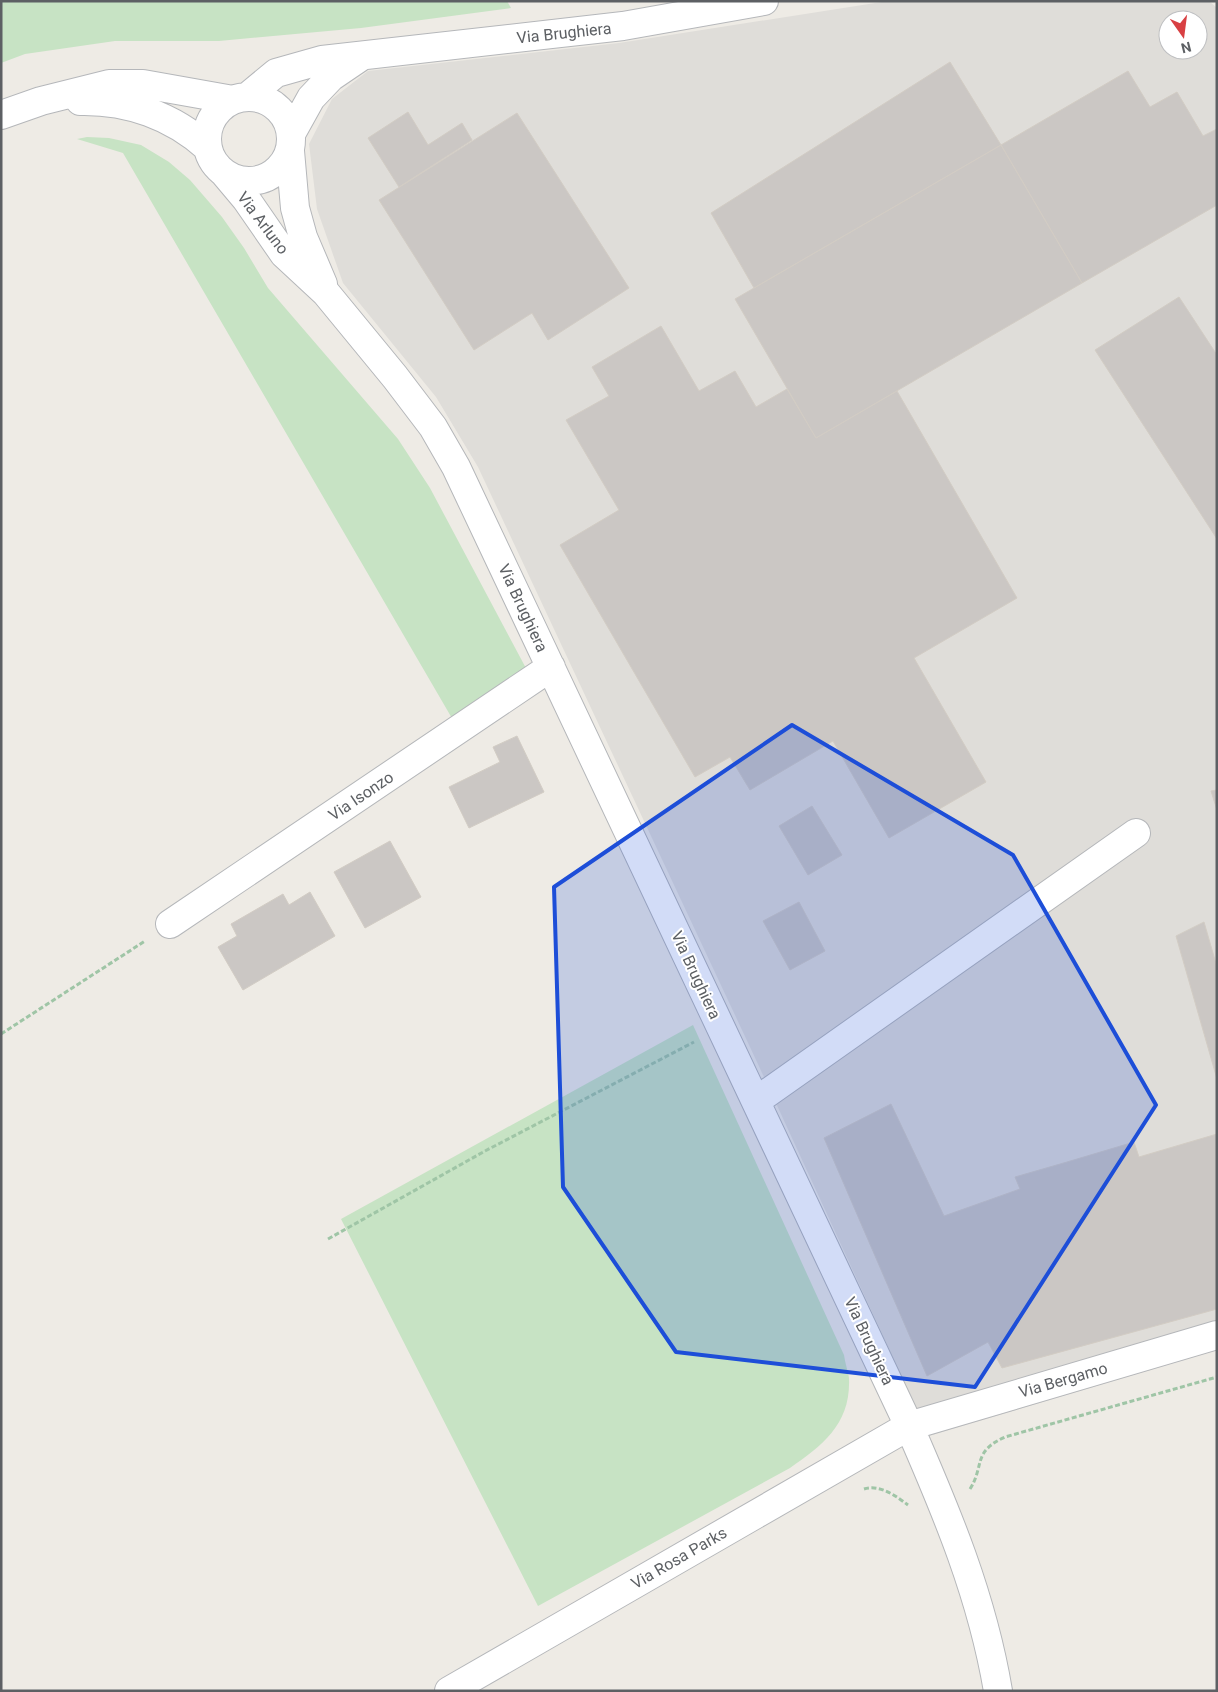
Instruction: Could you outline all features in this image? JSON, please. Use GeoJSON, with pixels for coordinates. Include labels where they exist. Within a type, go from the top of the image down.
{"type":"FeatureCollection","features":[{"type":"Feature","properties":{"kind":"street","name":"Via Brughiera"},"geometry":{"type":"LineString","coordinates":[[240,98],[276,73],[322,60],[622,26],[764,1]]}},
{"type":"Feature","properties":{"kind":"street"},"geometry":{"type":"LineString","coordinates":[[240,98],[217,111],[210,123],[207,134],[208,148],[214,163],[225,174],[235,179],[249,181],[264,179],[283,164],[311,98],[331,77],[362,56]]}},
{"type":"Feature","properties":{"kind":"street"},"geometry":{"type":"LineString","coordinates":[[1,115],[42,101],[109,84],[143,84],[240,98],[262,98],[275,106],[287,120],[291,143]]}},
{"type":"Feature","properties":{"kind":"street"},"geometry":{"type":"LineString","coordinates":[[42,101],[97,100],[144,108],[191,133],[208,148]]}},
{"type":"Feature","properties":{"kind":"street","name":"Via Arluno"},"geometry":{"type":"LineString","coordinates":[[291,143],[295,208],[303,237],[326,293]]}},
{"type":"Feature","properties":{"kind":"street","name":"Via Arluno"},"geometry":{"type":"LineString","coordinates":[[225,174],[246,199],[284,254],[326,293]]}},
{"type":"Feature","properties":{"kind":"street","name":"Via Brughiera"},"geometry":{"type":"LineString","coordinates":[[326,293],[395,376],[433,427],[456,467],[909,1426],[944,1506],[971,1578],[994,1662],[998,1691]]}},
{"type":"Feature","properties":{"kind":"street","name":"Via Isonzo"},"geometry":{"type":"LineString","coordinates":[[170,924],[551,667]]}},
{"type":"Feature","properties":{"kind":"street"},"geometry":{"type":"LineString","coordinates":[[756,1101],[1136,834]]}},
{"type":"Feature","properties":{"kind":"street","name":"Via Bergamo"},"geometry":{"type":"LineString","coordinates":[[909,1426],[1217,1335]]}},
{"type":"Feature","properties":{"kind":"street","name":"Via Rosa Parks"},"geometry":{"type":"LineString","coordinates":[[448,1691],[909,1426]]}},
{"type":"Feature","properties":{"kind":"path"},"geometry":{"type":"LineString","coordinates":[[1,1034],[170,924]]}},
{"type":"Feature","properties":{"kind":"path"},"geometry":{"type":"LineString","coordinates":[[328,1239],[485,1151],[611,1084],[722,1029]]}},
{"type":"Feature","properties":{"kind":"path"},"geometry":{"type":"LineString","coordinates":[[898,1498],[922,1513],[944,1506],[965,1497],[974,1484],[982,1456],[994,1442],[1005,1437],[1217,1377]]}},
{"type":"Feature","properties":{"kind":"highlighted area"},"geometry":{"type":"Polygon","coordinates":[[[792,725],[1013,855],[1156,1105],[975,1387],[676,1352],[563,1187],[554,887],[792,725]]]}},
{"type":"Feature","properties":{"kind":"shaded area"},"geometry":{"type":"Polygon","coordinates":[[[888,1],[1209,1],[1217,8],[1217,1350],[929,1436],[757,1062],[478,467],[436,397],[343,283],[317,209],[309,144],[332,99],[368,71],[619,43],[888,1]]]}},
{"type":"Feature","properties":{"kind":"green space"},"geometry":{"type":"Polygon","coordinates":[[[1,1],[507,1],[511,8],[361,28],[219,41],[115,41],[25,54],[1,63],[1,1]]]}},
{"type":"Feature","properties":{"kind":"green space"},"geometry":{"type":"Polygon","coordinates":[[[87,137],[109,138],[141,145],[169,162],[190,180],[222,217],[244,248],[268,288],[398,439],[430,488],[528,672],[453,720],[123,153],[77,139],[87,137]]]}},
{"type":"Feature","properties":{"kind":"green space"},"geometry":{"type":"Polygon","coordinates":[[[693,1025],[844,1355],[849,1378],[845,1408],[840,1421],[824,1442],[790,1468],[538,1606],[341,1219],[693,1025]]]}},
{"type":"Feature","properties":{"kind":"building"},"geometry":{"type":"Polygon","coordinates":[[[950,62],[1001,145],[754,288],[711,213],[950,62]]]}},
{"type":"Feature","properties":{"kind":"building"},"geometry":{"type":"Polygon","coordinates":[[[1128,71],[1150,107],[1177,92],[1203,136],[1217,129],[1217,205],[1082,283],[1001,145],[1128,71]]]}},
{"type":"Feature","properties":{"kind":"building"},"geometry":{"type":"Polygon","coordinates":[[[408,112],[428,145],[462,123],[472,140],[399,187],[368,138],[408,112]]]}},
{"type":"Feature","properties":{"kind":"building"},"geometry":{"type":"Polygon","coordinates":[[[517,113],[629,288],[548,340],[532,313],[474,350],[379,200],[517,113]]]}},
{"type":"Feature","properties":{"kind":"building"},"geometry":{"type":"Polygon","coordinates":[[[1001,145],[1082,283],[816,438],[735,299],[1001,145]]]}},
{"type":"Feature","properties":{"kind":"building"},"geometry":{"type":"Polygon","coordinates":[[[1179,297],[1217,355],[1217,539],[1095,350],[1179,297]]]}},
{"type":"Feature","properties":{"kind":"building"},"geometry":{"type":"Polygon","coordinates":[[[661,326],[699,391],[735,371],[756,407],[787,389],[816,438],[897,391],[1017,598],[914,658],[986,782],[889,838],[833,741],[750,790],[730,757],[695,777],[560,545],[619,510],[566,420],[609,396],[592,367],[661,326]]]}},
{"type":"Feature","properties":{"kind":"building"},"geometry":{"type":"Polygon","coordinates":[[[517,736],[544,792],[469,828],[449,787],[500,762],[493,747],[517,736]]]}},
{"type":"Feature","properties":{"kind":"building"},"geometry":{"type":"Polygon","coordinates":[[[1217,790],[1217,810],[1211,791],[1217,790]]]}},
{"type":"Feature","properties":{"kind":"building"},"geometry":{"type":"Polygon","coordinates":[[[812,806],[842,855],[808,875],[779,826],[812,806]]]}},
{"type":"Feature","properties":{"kind":"building"},"geometry":{"type":"Polygon","coordinates":[[[390,841],[421,897],[365,928],[334,872],[390,841]]]}},
{"type":"Feature","properties":{"kind":"building"},"geometry":{"type":"Polygon","coordinates":[[[310,892],[335,936],[243,990],[218,947],[237,936],[231,924],[283,894],[289,905],[310,892]]]}},
{"type":"Feature","properties":{"kind":"building"},"geometry":{"type":"Polygon","coordinates":[[[799,902],[825,951],[790,970],[763,921],[799,902]]]}},
{"type":"Feature","properties":{"kind":"building"},"geometry":{"type":"Polygon","coordinates":[[[1204,922],[1217,967],[1217,1079],[1176,936],[1204,922]]]}},
{"type":"Feature","properties":{"kind":"building"},"geometry":{"type":"Polygon","coordinates":[[[891,1104],[944,1216],[1020,1189],[1015,1177],[1134,1142],[1139,1157],[1217,1134],[1217,1309],[1002,1368],[988,1342],[927,1376],[824,1138],[891,1104]]]}}]}
